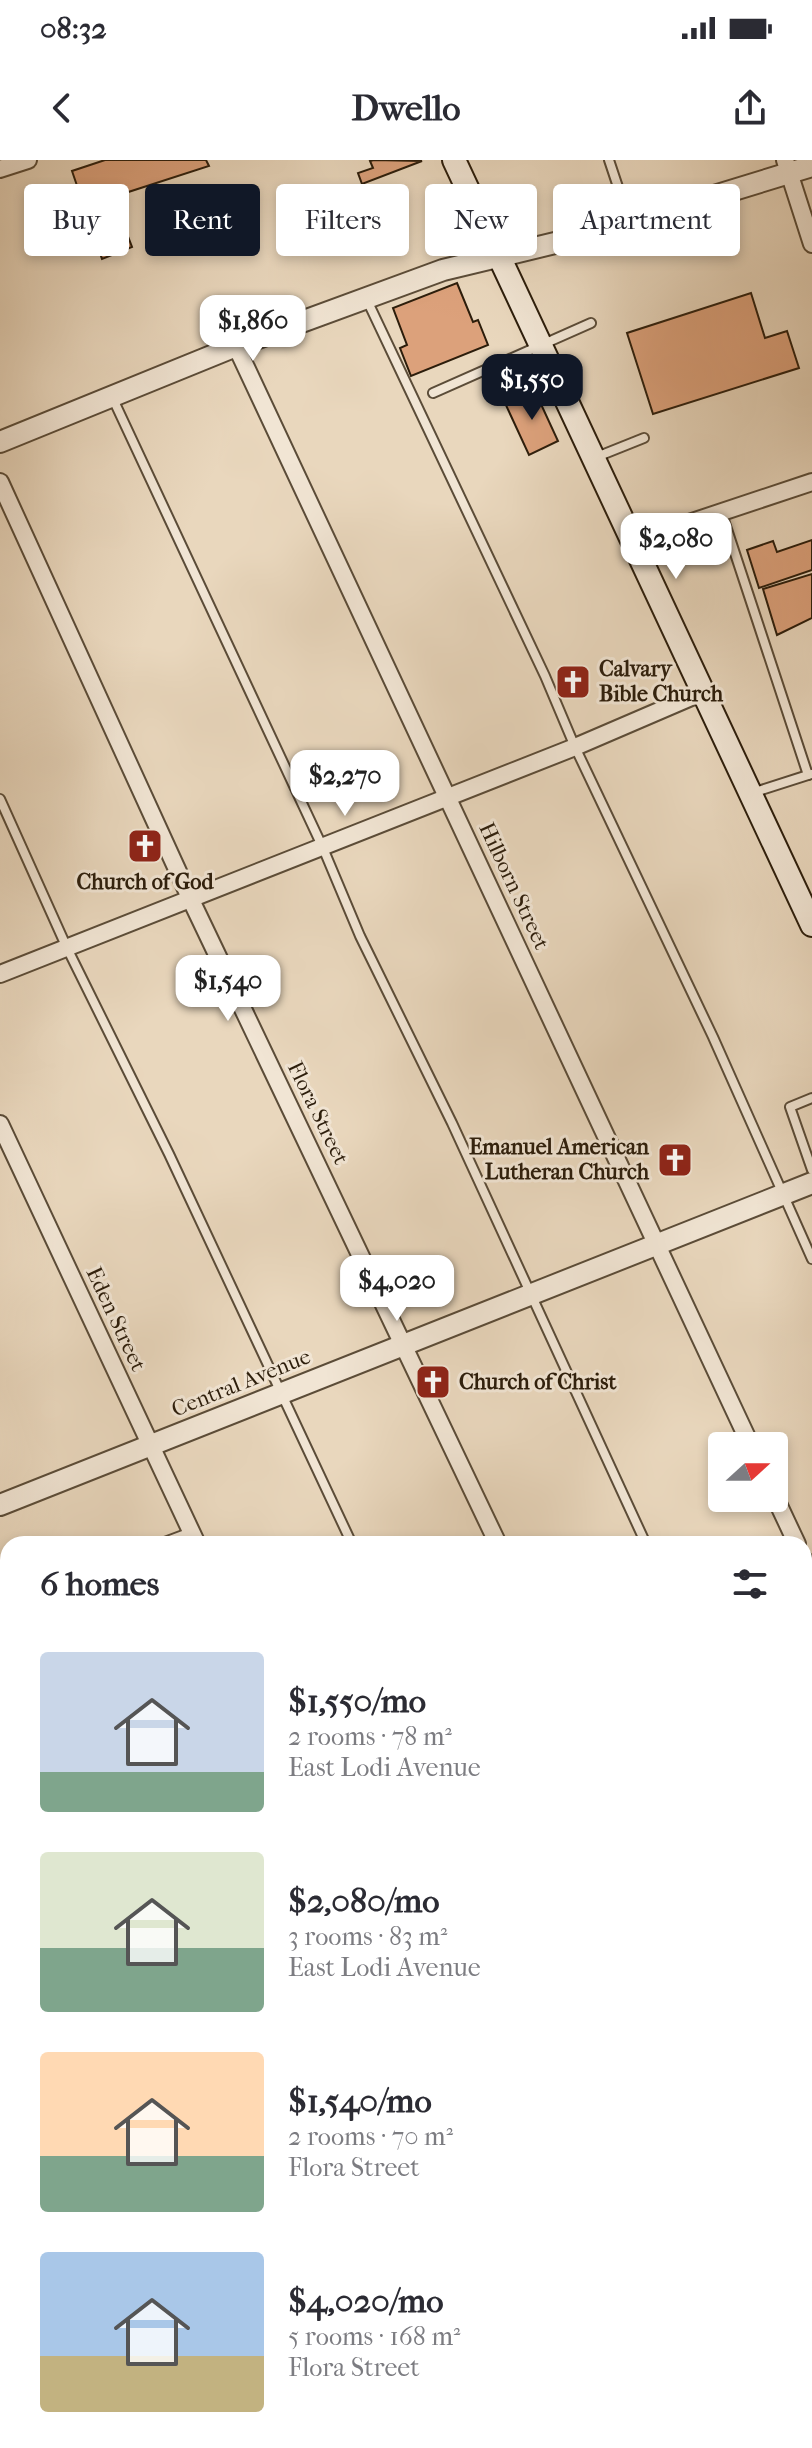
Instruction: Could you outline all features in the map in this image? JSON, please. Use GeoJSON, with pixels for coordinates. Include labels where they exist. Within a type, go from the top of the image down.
{"type":"FeatureCollection","features":[{"type":"Feature","properties":{"kind":"main road"},"geometry":{"type":"LineString","coordinates":[[454,160],[812,925]]}},
{"type":"Feature","properties":{"kind":"street"},"geometry":{"type":"LineString","coordinates":[[0,169],[28,160]]}},
{"type":"Feature","properties":{"kind":"street"},"geometry":{"type":"LineString","coordinates":[[737,184],[787,166],[812,166]]}},
{"type":"Feature","properties":{"kind":"street"},"geometry":{"type":"LineString","coordinates":[[787,166],[812,244]]}},
{"type":"Feature","properties":{"kind":"street"},"geometry":{"type":"LineString","coordinates":[[0,442],[236,346],[365,298],[443,270],[553,242]]}},
{"type":"Feature","properties":{"kind":"street","name":"Hilborn Street"},"geometry":{"type":"LineString","coordinates":[[236,346],[744,1432]]}},
{"type":"Feature","properties":{"kind":"street","name":"Flora Street"},"geometry":{"type":"LineString","coordinates":[[0,482],[191,900],[494,1536]]}},
{"type":"Feature","properties":{"kind":"street"},"geometry":{"type":"LineString","coordinates":[[632,542],[812,482]]}},
{"type":"Feature","properties":{"kind":"street"},"geometry":{"type":"LineString","coordinates":[[0,974],[575,747],[703,692]]}},
{"type":"Feature","properties":{"kind":"street","name":"Eden Street"},"geometry":{"type":"LineString","coordinates":[[0,1124],[193,1536]]}},
{"type":"Feature","properties":{"kind":"street","name":"Central Avenue"},"geometry":{"type":"LineString","coordinates":[[0,1505],[812,1183]]}},
{"type":"Feature","properties":{"kind":"street"},"geometry":{"type":"LineString","coordinates":[[782,1512],[793,1536]]}},
{"type":"Feature","properties":{"kind":"lane"},"geometry":{"type":"LineString","coordinates":[[609,160],[617,184]]}},
{"type":"Feature","properties":{"kind":"lane"},"geometry":{"type":"LineString","coordinates":[[365,298],[713,1037],[812,1259]]}},
{"type":"Feature","properties":{"kind":"lane"},"geometry":{"type":"LineString","coordinates":[[433,393],[591,323]]}},
{"type":"Feature","properties":{"kind":"lane"},"geometry":{"type":"LineString","coordinates":[[112,397],[323,848],[360,936],[452,1123],[642,1536]]}},
{"type":"Feature","properties":{"kind":"lane"},"geometry":{"type":"LineString","coordinates":[[593,459],[644,438]]}},
{"type":"Feature","properties":{"kind":"lane"},"geometry":{"type":"LineString","coordinates":[[721,511],[810,774],[750,794]]}},
{"type":"Feature","properties":{"kind":"lane"},"geometry":{"type":"LineString","coordinates":[[0,799],[67,948],[169,1154],[348,1536]]}},
{"type":"Feature","properties":{"kind":"lane"},"geometry":{"type":"LineString","coordinates":[[812,1098],[790,1107],[812,1170]]}},
{"type":"Feature","properties":{"kind":"building"},"geometry":{"type":"Polygon","coordinates":[[[105,160],[206,160],[209,166],[145,184],[129,192],[129,184],[76,184],[72,171],[105,160]]]}},
{"type":"Feature","properties":{"kind":"building"},"geometry":{"type":"Polygon","coordinates":[[[374,160],[422,161],[362,184],[358,173],[373,168],[370,161],[374,160]]]}},
{"type":"Feature","properties":{"kind":"building"},"geometry":{"type":"Polygon","coordinates":[[[457,283],[473,322],[478,320],[488,345],[411,376],[400,348],[407,345],[393,308],[457,283]]]}},
{"type":"Feature","properties":{"kind":"building"},"geometry":{"type":"Polygon","coordinates":[[[751,293],[765,338],[787,331],[799,368],[653,414],[627,333],[751,293]]]}},
{"type":"Feature","properties":{"kind":"building"},"geometry":{"type":"Polygon","coordinates":[[[534,389],[558,441],[529,455],[505,403],[534,389]]]}},
{"type":"Feature","properties":{"kind":"building"},"geometry":{"type":"Polygon","coordinates":[[[812,540],[812,570],[759,588],[747,550],[773,541],[777,552],[812,540]]]}},
{"type":"Feature","properties":{"kind":"building"},"geometry":{"type":"Polygon","coordinates":[[[812,574],[812,618],[777,635],[763,589],[812,574]]]}},
{"type":"Feature","properties":{"kind":"place","name":"Calvary Bible Church"},"geometry":{"type":"Point","coordinates":[573,682]}},
{"type":"Feature","properties":{"kind":"place","name":"Church of God"},"geometry":{"type":"Point","coordinates":[145,846]}},
{"type":"Feature","properties":{"kind":"place","name":"Emanuel American Lutheran Church"},"geometry":{"type":"Point","coordinates":[675,1160]}},
{"type":"Feature","properties":{"kind":"place","name":"Church of Christ"},"geometry":{"type":"Point","coordinates":[433,1382]}}]}
